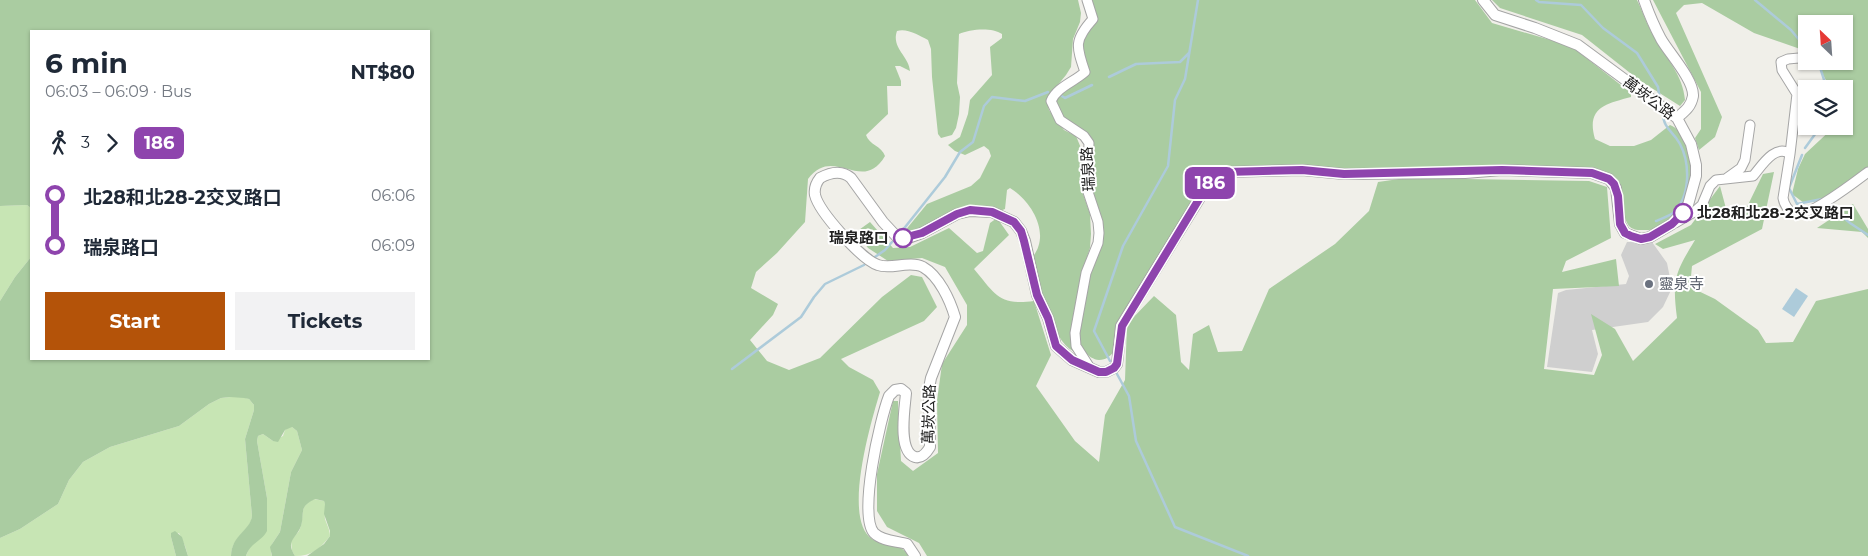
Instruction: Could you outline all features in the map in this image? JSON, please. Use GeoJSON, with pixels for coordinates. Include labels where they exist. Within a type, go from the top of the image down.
{"type":"FeatureCollection","features":[{"type":"Feature","properties":{"kind":"street","name":"瑞泉路"},"geometry":{"type":"LineString","coordinates":[[1087,0],[1093,19],[1078,38],[1077,50],[1085,72],[1059,90],[1051,101],[1060,120],[1084,136],[1089,142],[1087,189],[1098,222],[1099,233],[1098,243],[1086,273],[1075,333],[1076,346],[1090,368]]}},
{"type":"Feature","properties":{"kind":"street","name":"萬崁公路"},"geometry":{"type":"LineString","coordinates":[[915,556],[907,544],[880,538],[871,527],[868,513],[875,448],[889,396],[896,390],[900,390],[906,393],[903,429],[907,448],[913,456],[917,457],[922,456],[928,451],[930,447],[930,378],[955,317],[946,291],[922,266],[880,266],[870,262],[850,242],[822,211],[815,188],[820,178],[832,173],[847,174],[883,222],[897,237],[908,238],[922,233],[957,214],[970,210],[992,212],[1014,222],[1021,231],[1037,295],[1048,318],[1056,346],[1072,360],[1099,372],[1106,372],[1117,364],[1122,326],[1204,191],[1215,177],[1226,172],[1302,170],[1344,174],[1502,170],[1592,173],[1609,179],[1616,188],[1620,224],[1625,233],[1641,239],[1650,237],[1672,224],[1688,205],[1696,176],[1696,165],[1691,144],[1677,118],[1578,45],[1495,15],[1483,0]]}},
{"type":"Feature","properties":{"kind":"street"},"geometry":{"type":"LineString","coordinates":[[1644,0],[1650,18],[1662,40],[1690,84],[1693,95],[1689,108],[1677,118]]}},
{"type":"Feature","properties":{"kind":"street"},"geometry":{"type":"LineString","coordinates":[[1798,58],[1781,62],[1782,70],[1797,94],[1783,198],[1784,205],[1794,213],[1802,214],[1838,195],[1868,172]]}},
{"type":"Feature","properties":{"kind":"street"},"geometry":{"type":"LineString","coordinates":[[1727,178],[1741,168],[1745,160],[1750,125]]}},
{"type":"Feature","properties":{"kind":"street"},"geometry":{"type":"LineString","coordinates":[[1672,224],[1694,212],[1702,205],[1710,186],[1716,180],[1753,176],[1768,157],[1780,151],[1787,151],[1790,154]]}},
{"type":"Feature","properties":{"kind":"shaded area","name":"靈泉寺"},"geometry":{"type":"Polygon","coordinates":[[[1627,242],[1652,242],[1667,263],[1672,288],[1663,307],[1648,322],[1592,330],[1598,354],[1592,372],[1547,367],[1558,293],[1566,290],[1626,284],[1629,276],[1621,255],[1627,242]]]}},
{"type":"Feature","properties":{"kind":"green space"},"geometry":{"type":"Polygon","coordinates":[[[0,0],[1078,0],[1081,13],[1080,22],[1073,39],[1071,67],[1047,98],[1049,110],[1064,130],[1076,136],[1083,153],[1080,185],[1090,214],[1090,248],[1081,275],[1072,322],[1073,351],[1065,345],[1052,323],[1031,259],[1037,250],[1040,240],[1037,220],[1026,202],[1010,188],[1007,190],[1005,209],[1000,211],[984,206],[970,207],[907,236],[904,232],[927,204],[971,186],[980,178],[991,156],[989,150],[984,146],[965,155],[955,151],[948,145],[960,137],[968,114],[970,100],[992,75],[990,47],[1002,38],[1002,34],[993,30],[969,31],[959,34],[957,83],[960,97],[959,114],[956,128],[952,135],[941,138],[938,134],[931,49],[928,40],[912,32],[905,30],[897,31],[896,42],[907,61],[910,71],[900,66],[895,66],[901,86],[887,86],[888,114],[866,135],[885,156],[876,167],[867,171],[828,166],[818,170],[808,179],[805,222],[777,253],[756,272],[751,288],[778,304],[773,315],[750,340],[767,361],[789,370],[820,358],[882,297],[911,275],[922,277],[937,307],[924,321],[841,359],[849,367],[873,380],[880,392],[861,469],[859,512],[863,528],[872,539],[902,549],[908,556],[307,556],[324,544],[330,536],[324,514],[324,501],[315,499],[304,508],[301,526],[292,540],[291,547],[295,556],[272,556],[270,547],[280,532],[291,472],[302,450],[297,431],[292,427],[285,430],[278,442],[263,434],[258,436],[257,441],[267,498],[267,531],[250,548],[246,556],[231,556],[234,543],[251,521],[252,516],[245,439],[254,405],[249,399],[230,397],[221,398],[209,404],[179,426],[110,447],[83,462],[69,480],[58,504],[20,529],[0,538],[0,301],[15,277],[30,258],[30,360],[430,360],[430,30],[30,30],[30,207],[27,205],[0,206],[0,0]]]}},
{"type":"Feature","properties":{"kind":"green space"},"geometry":{"type":"Polygon","coordinates":[[[1092,0],[1475,0],[1492,23],[1571,46],[1631,93],[1631,97],[1606,105],[1596,114],[1593,120],[1595,139],[1610,146],[1634,146],[1651,140],[1670,125],[1677,129],[1687,147],[1691,169],[1691,180],[1687,198],[1681,209],[1666,224],[1653,230],[1640,230],[1631,228],[1627,222],[1620,204],[1614,178],[1599,169],[1492,166],[1344,170],[1279,166],[1228,167],[1213,173],[1207,180],[1131,300],[1115,350],[1106,358],[1095,359],[1085,352],[1079,340],[1081,314],[1089,276],[1103,236],[1102,222],[1094,199],[1092,186],[1092,146],[1062,117],[1055,102],[1060,92],[1085,75],[1081,48],[1083,38],[1096,16],[1092,0]]]}},
{"type":"Feature","properties":{"kind":"green space"},"geometry":{"type":"Polygon","coordinates":[[[1492,0],[1637,0],[1652,32],[1681,83],[1685,100],[1680,106],[1639,80],[1582,35],[1500,8],[1492,0]]]}},
{"type":"Feature","properties":{"kind":"green space"},"geometry":{"type":"Polygon","coordinates":[[[1653,0],[1868,0],[1868,171],[1832,199],[1804,203],[1792,194],[1798,169],[1805,154],[1825,135],[1853,135],[1853,80],[1826,80],[1820,70],[1853,70],[1853,15],[1798,15],[1798,48],[1754,33],[1702,3],[1684,5],[1676,13],[1722,117],[1715,137],[1699,150],[1695,138],[1701,129],[1701,92],[1653,0]]]}},
{"type":"Feature","properties":{"kind":"green space"},"geometry":{"type":"Polygon","coordinates":[[[1774,172],[1762,229],[1692,266],[1690,287],[1715,299],[1758,330],[1766,343],[1793,342],[1816,301],[1868,289],[1868,556],[927,556],[919,543],[887,527],[877,511],[877,474],[893,401],[898,401],[901,461],[913,471],[938,453],[937,401],[942,364],[967,325],[967,305],[945,267],[922,258],[888,261],[868,248],[856,232],[870,222],[893,248],[910,247],[949,228],[977,253],[983,251],[990,223],[997,218],[1009,235],[974,269],[993,291],[1005,300],[1013,302],[1034,301],[1051,355],[1036,386],[1075,441],[1099,462],[1105,415],[1125,380],[1127,324],[1154,296],[1176,315],[1181,362],[1189,370],[1193,334],[1209,325],[1218,352],[1242,351],[1269,289],[1335,244],[1369,211],[1378,182],[1406,178],[1589,181],[1607,187],[1611,238],[1566,261],[1562,272],[1616,259],[1619,286],[1553,289],[1544,369],[1594,375],[1602,355],[1591,314],[1615,329],[1633,361],[1677,318],[1675,285],[1679,269],[1695,240],[1663,249],[1655,244],[1691,225],[1720,186],[1728,216],[1745,211],[1763,174],[1774,172]]]}},
{"type":"Feature","properties":{"kind":"green space"},"geometry":{"type":"Polygon","coordinates":[[[1853,204],[1868,229],[1868,238],[1862,232],[1817,228],[1853,204]]]}},
{"type":"Feature","properties":{"kind":"green space"},"geometry":{"type":"Polygon","coordinates":[[[27,205],[30,207],[30,258],[15,277],[0,301],[0,206],[27,205]]]}},
{"type":"Feature","properties":{"kind":"green space"},"geometry":{"type":"Polygon","coordinates":[[[239,396],[249,399],[254,405],[245,439],[252,516],[248,526],[235,543],[231,556],[188,556],[179,533],[171,537],[176,556],[0,556],[0,538],[20,529],[58,504],[69,480],[83,462],[110,447],[179,426],[209,404],[221,398],[239,396]]]}},
{"type":"Feature","properties":{"kind":"green space"},"geometry":{"type":"Polygon","coordinates":[[[289,427],[297,431],[302,450],[291,472],[280,532],[272,544],[272,556],[246,556],[250,546],[261,537],[267,498],[257,441],[258,436],[263,434],[273,441],[283,436],[285,430],[289,427]]]}},
{"type":"Feature","properties":{"kind":"green space"},"geometry":{"type":"Polygon","coordinates":[[[314,499],[324,501],[325,519],[330,536],[315,551],[306,555],[295,556],[292,551],[291,541],[301,526],[305,505],[314,499]]]}},
{"type":"Feature","properties":{"kind":"green space"},"geometry":{"type":"Polygon","coordinates":[[[175,531],[182,537],[188,556],[176,556],[171,537],[171,533],[175,531]]]}},
{"type":"Feature","properties":{"kind":"water"},"geometry":{"type":"Polygon","coordinates":[[[1796,288],[1808,296],[1794,317],[1782,309],[1796,288]]]}},
{"type":"Feature","properties":{"kind":"waterway"},"geometry":{"type":"LineString","coordinates":[[1110,361],[1094,331],[1123,246],[1168,166],[1175,100],[1185,79],[1198,0]]}},
{"type":"Feature","properties":{"kind":"waterway"},"geometry":{"type":"LineString","coordinates":[[1536,0],[1539,2],[1581,5],[1603,28],[1637,53],[1658,87],[1660,101]]}},
{"type":"Feature","properties":{"kind":"waterway"},"geometry":{"type":"LineString","coordinates":[[1755,0],[1791,30],[1798,38]]}},
{"type":"Feature","properties":{"kind":"waterway"},"geometry":{"type":"LineString","coordinates":[[1109,77],[1136,64],[1180,62],[1189,53]]}},
{"type":"Feature","properties":{"kind":"waterway"},"geometry":{"type":"LineString","coordinates":[[1821,70],[1824,80]]}},
{"type":"Feature","properties":{"kind":"waterway"},"geometry":{"type":"LineString","coordinates":[[1060,95],[1065,98],[1092,85]]}},
{"type":"Feature","properties":{"kind":"waterway"},"geometry":{"type":"LineString","coordinates":[[902,231],[945,177],[960,152],[973,142],[984,106],[992,97],[1025,101],[1048,92]]}},
{"type":"Feature","properties":{"kind":"waterway"},"geometry":{"type":"LineString","coordinates":[[1656,221],[1673,213],[1679,206],[1686,189],[1687,180],[1686,161],[1683,152],[1677,139],[1667,126],[1662,111]]}},
{"type":"Feature","properties":{"kind":"waterway"},"geometry":{"type":"LineString","coordinates":[[1805,148],[1814,135]]}},
{"type":"Feature","properties":{"kind":"waterway"},"geometry":{"type":"LineString","coordinates":[[1802,155],[1789,188],[1797,204],[1822,199]]}},
{"type":"Feature","properties":{"kind":"waterway"},"geometry":{"type":"LineString","coordinates":[[1830,206],[1868,235]]}},
{"type":"Feature","properties":{"kind":"waterway"},"geometry":{"type":"LineString","coordinates":[[875,257],[892,242]]}},
{"type":"Feature","properties":{"kind":"waterway"},"geometry":{"type":"LineString","coordinates":[[732,369],[801,317],[825,284],[864,265]]}},
{"type":"Feature","properties":{"kind":"waterway"},"geometry":{"type":"LineString","coordinates":[[1117,374],[1129,396],[1136,441],[1175,527],[1248,556]]}},
{"type":"Feature","properties":{"kind":"bus line","name":"186"},"geometry":{"type":"LineString","coordinates":[[903,238],[922,233],[957,214],[970,210],[992,212],[1014,222],[1021,231],[1037,295],[1048,318],[1056,346],[1072,360],[1099,372],[1106,372],[1117,364],[1122,326],[1167,250],[1215,177],[1232,170],[1302,170],[1344,174],[1502,170],[1592,173],[1609,179],[1614,184],[1618,196],[1620,224],[1625,233],[1631,236],[1641,239],[1650,237],[1672,224],[1683,213]]}},
{"type":"Feature","properties":{"kind":"place","name":"北28和北28-2交叉路口"},"geometry":{"type":"Point","coordinates":[1683,213]}},
{"type":"Feature","properties":{"kind":"place","name":"瑞泉路口"},"geometry":{"type":"Point","coordinates":[903,238]}},
{"type":"Feature","properties":{"kind":"place","name":"靈泉寺"},"geometry":{"type":"Point","coordinates":[1649,284]}}]}
